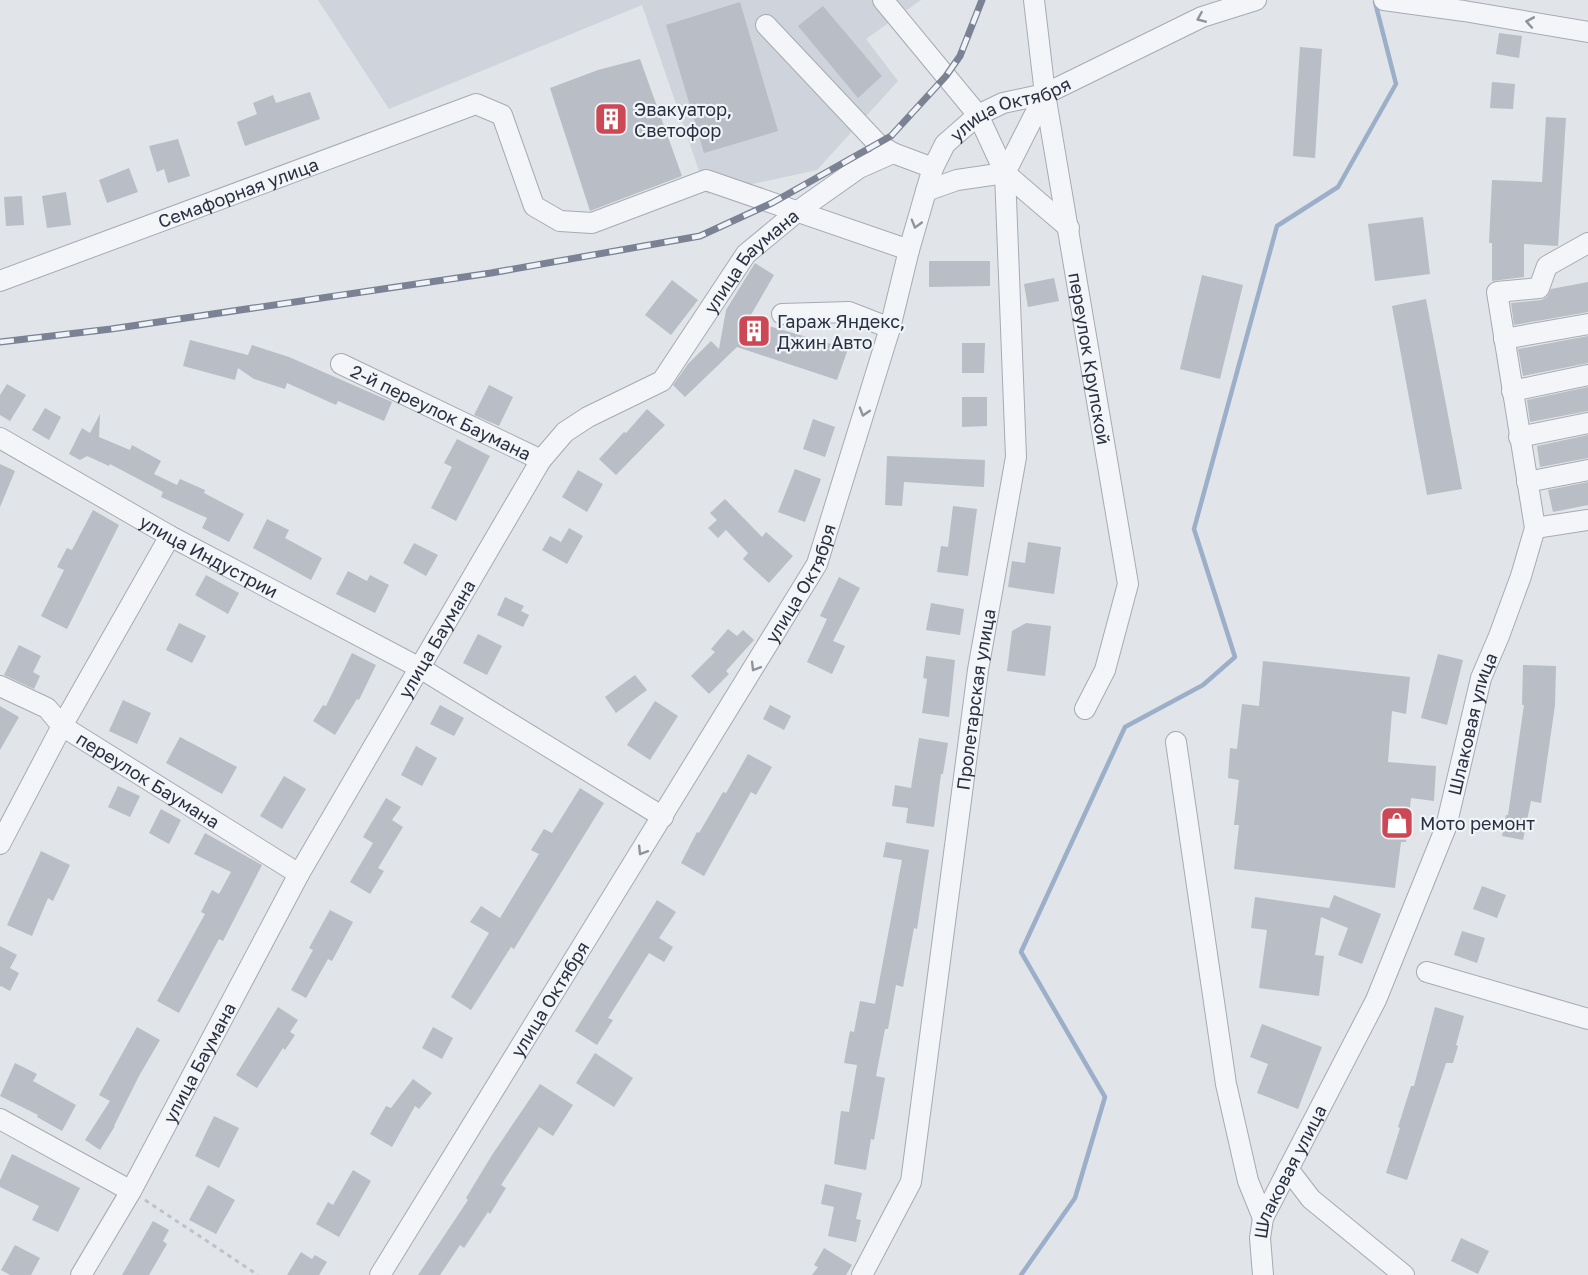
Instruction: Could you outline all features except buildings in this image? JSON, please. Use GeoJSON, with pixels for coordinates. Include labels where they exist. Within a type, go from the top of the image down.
{"type":"FeatureCollection","features":[{"type":"Feature","properties":{"kind":"street","name":"Пролетарская улица"},"geometry":{"type":"LineString","coordinates":[[862,1275],[911,1182],[978,670],[1016,457],[1005,173],[978,115],[883,0]]}},
{"type":"Feature","properties":{"kind":"street","name":"переулок Крупской"},"geometry":{"type":"LineString","coordinates":[[1034,0],[1045,94],[1128,584],[1105,670],[1084,709]]}},
{"type":"Feature","properties":{"kind":"street","name":"улица Октября"},"geometry":{"type":"LineString","coordinates":[[380,1275],[818,564],[890,328],[926,191],[933,168],[945,144],[978,115],[1003,103],[1045,94],[1202,17],[1256,0]]}},
{"type":"Feature","properties":{"kind":"street"},"geometry":{"type":"LineString","coordinates":[[1384,0],[1464,5],[1588,32]]}},
{"type":"Feature","properties":{"kind":"street"},"geometry":{"type":"LineString","coordinates":[[766,26],[878,144],[893,153],[933,168]]}},
{"type":"Feature","properties":{"kind":"street"},"geometry":{"type":"LineString","coordinates":[[1005,173],[1045,94]]}},
{"type":"Feature","properties":{"kind":"street","name":"Семафорная улица"},"geometry":{"type":"LineString","coordinates":[[0,281],[476,104],[501,115],[534,206],[560,221],[592,223],[706,180],[798,211]]}},
{"type":"Feature","properties":{"kind":"street","name":"улица Баумана"},"geometry":{"type":"LineString","coordinates":[[81,1275],[131,1191],[299,874],[542,460],[565,432],[588,417],[662,381],[746,254],[798,211],[859,168],[893,153]]}},
{"type":"Feature","properties":{"kind":"street"},"geometry":{"type":"LineString","coordinates":[[926,191],[957,180],[1005,173],[1069,228]]}},
{"type":"Feature","properties":{"kind":"street"},"geometry":{"type":"LineString","coordinates":[[798,211],[909,250]]}},
{"type":"Feature","properties":{"kind":"street","name":"Шлаковая улица"},"geometry":{"type":"LineString","coordinates":[[1263,1275],[1260,1238],[1263,1218],[1376,1000],[1446,827],[1481,678],[1518,586],[1535,528],[1497,292],[1539,288],[1548,266],[1588,243]]}},
{"type":"Feature","properties":{"kind":"street"},"geometry":{"type":"LineString","coordinates":[[782,314],[849,312],[890,328]]}},
{"type":"Feature","properties":{"kind":"street"},"geometry":{"type":"LineString","coordinates":[[1504,339],[1588,324]]}},
{"type":"Feature","properties":{"kind":"street","name":"2-й переулок Баумана"},"geometry":{"type":"LineString","coordinates":[[342,364],[542,460]]}},
{"type":"Feature","properties":{"kind":"street"},"geometry":{"type":"LineString","coordinates":[[1512,391],[1588,375]]}},
{"type":"Feature","properties":{"kind":"street"},"geometry":{"type":"LineString","coordinates":[[1519,437],[1588,423]]}},
{"type":"Feature","properties":{"kind":"street","name":"улица Индустрии"},"geometry":{"type":"LineString","coordinates":[[0,438],[170,536],[420,668],[663,817]]}},
{"type":"Feature","properties":{"kind":"street"},"geometry":{"type":"LineString","coordinates":[[1527,482],[1588,470]]}},
{"type":"Feature","properties":{"kind":"street"},"geometry":{"type":"LineString","coordinates":[[1535,528],[1588,520]]}},
{"type":"Feature","properties":{"kind":"street"},"geometry":{"type":"LineString","coordinates":[[0,844],[62,726],[170,536]]}},
{"type":"Feature","properties":{"kind":"street","name":"переулок Баумана"},"geometry":{"type":"LineString","coordinates":[[0,686],[47,708],[62,726],[299,874]]}},
{"type":"Feature","properties":{"kind":"street"},"geometry":{"type":"LineString","coordinates":[[1176,742],[1226,1084],[1248,1181],[1263,1218]]}},
{"type":"Feature","properties":{"kind":"street"},"geometry":{"type":"LineString","coordinates":[[1426,972],[1588,1019]]}},
{"type":"Feature","properties":{"kind":"street"},"geometry":{"type":"LineString","coordinates":[[0,1119],[131,1191]]}},
{"type":"Feature","properties":{"kind":"street"},"geometry":{"type":"LineString","coordinates":[[1288,1169],[1311,1199],[1404,1275]]}},
{"type":"Feature","properties":{"kind":"path"},"geometry":{"type":"LineString","coordinates":[[131,1191],[258,1275]]}},
{"type":"Feature","properties":{"kind":"shaded area"},"geometry":{"type":"Polygon","coordinates":[[[318,0],[921,0],[866,39],[898,81],[817,170],[707,194],[642,5],[389,109],[318,0]]]}},
{"type":"Feature","properties":{"kind":"waterway"},"geometry":{"type":"LineString","coordinates":[[1021,1275],[1075,1198],[1105,1097],[1021,952],[1125,727],[1203,685],[1235,657],[1194,529],[1277,226],[1338,187],[1396,84],[1375,2]]}},
{"type":"Feature","properties":{"kind":"railway"},"geometry":{"type":"LineString","coordinates":[[0,342],[111,329],[491,273],[700,236],[772,203],[891,136],[946,76],[960,56],[982,0]]}},
{"type":"Feature","properties":{"kind":"place","name":"Эвакуатор, Светофор"},"geometry":{"type":"Point","coordinates":[611,119]}},
{"type":"Feature","properties":{"kind":"place","name":"Гараж Яндекс, Джин Авто"},"geometry":{"type":"Point","coordinates":[754,331]}},
{"type":"Feature","properties":{"kind":"place","name":"Мото ремонт"},"geometry":{"type":"Point","coordinates":[1397,823]}}]}
